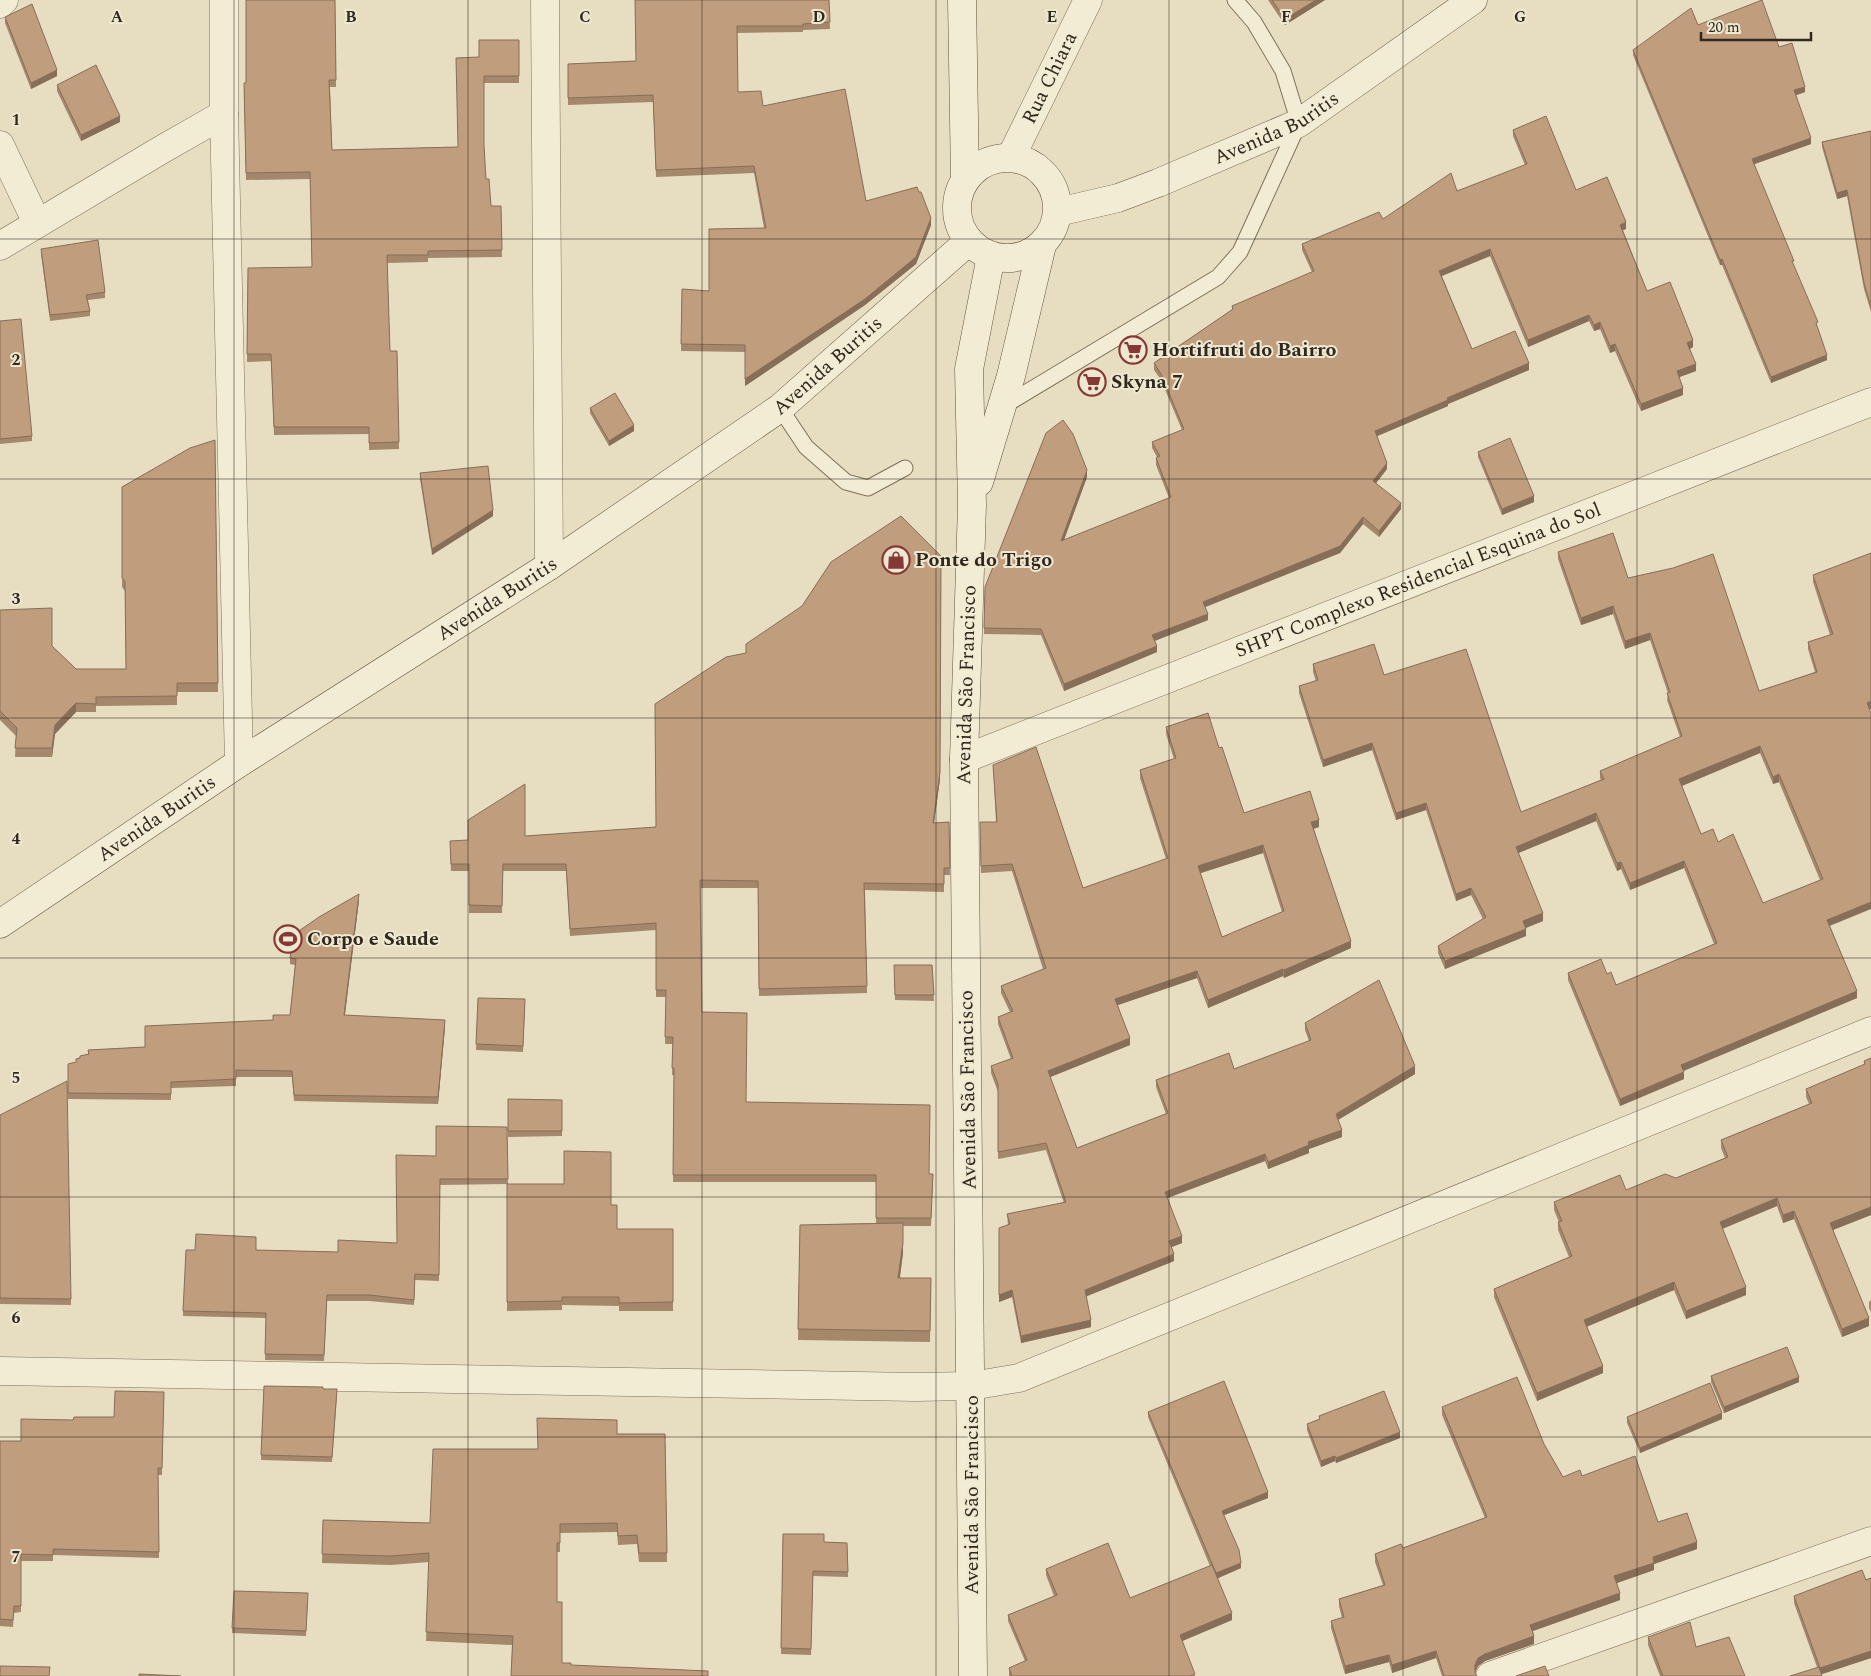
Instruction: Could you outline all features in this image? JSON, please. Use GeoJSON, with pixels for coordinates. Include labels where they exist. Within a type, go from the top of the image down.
{"type":"FeatureCollection","features":[{"type":"Feature","properties":{"kind":"street"},"geometry":{"type":"LineString","coordinates":[[0,4],[4,0]]}},
{"type":"Feature","properties":{"kind":"street"},"geometry":{"type":"LineString","coordinates":[[224,0],[224,114],[239,763]]}},
{"type":"Feature","properties":{"kind":"street"},"geometry":{"type":"LineString","coordinates":[[546,0],[549,566]]}},
{"type":"Feature","properties":{"kind":"street"},"geometry":{"type":"LineString","coordinates":[[962,0],[965,179]]}},
{"type":"Feature","properties":{"kind":"street","name":"Rua Chiara"},"geometry":{"type":"LineString","coordinates":[[1011,157],[1088,0]]}},
{"type":"Feature","properties":{"kind":"street","name":"Avenida Buritis"},"geometry":{"type":"LineString","coordinates":[[1058,212],[1118,198],[1299,123],[1473,0]]}},
{"type":"Feature","properties":{"kind":"street"},"geometry":{"type":"LineString","coordinates":[[0,246],[224,114]]}},
{"type":"Feature","properties":{"kind":"street"},"geometry":{"type":"LineString","coordinates":[[0,145],[37,224]]}},
{"type":"Feature","properties":{"kind":"street"},"geometry":{"type":"LineString","coordinates":[[1011,157],[1030,163],[1045,175],[1055,192],[1058,212],[1053,230],[1042,245],[1018,257],[1005,258],[980,249],[960,226],[956,210],[958,193],[965,179],[978,166],[993,159],[1011,157]]}},
{"type":"Feature","properties":{"kind":"street","name":"Avenida São Francisco"},"geometry":{"type":"LineString","coordinates":[[972,505],[1011,376],[1042,245]]}},
{"type":"Feature","properties":{"kind":"street","name":"Avenida Buritis"},"geometry":{"type":"LineString","coordinates":[[0,924],[239,763],[549,566],[780,408],[980,249]]}},
{"type":"Feature","properties":{"kind":"street","name":"Avenida São Francisco"},"geometry":{"type":"LineString","coordinates":[[973,1676],[964,759],[972,505],[969,369],[980,249]]}},
{"type":"Feature","properties":{"kind":"street","name":"SHPT Complexo Residencial Esquina do Sol"},"geometry":{"type":"LineString","coordinates":[[964,759],[1871,402]]}},
{"type":"Feature","properties":{"kind":"street"},"geometry":{"type":"LineString","coordinates":[[0,1371],[905,1387],[971,1386],[1019,1378],[1871,1032]]}},
{"type":"Feature","properties":{"kind":"street"},"geometry":{"type":"LineString","coordinates":[[1490,1676],[1871,1541]]}},
{"type":"Feature","properties":{"kind":"lane"},"geometry":{"type":"LineString","coordinates":[[1002,408],[1218,277],[1240,252],[1299,123],[1283,71],[1254,22],[1235,0]]}},
{"type":"Feature","properties":{"kind":"lane"},"geometry":{"type":"LineString","coordinates":[[780,408],[806,447],[846,482],[868,488],[905,468]]}},
{"type":"Feature","properties":{"kind":"building"},"geometry":{"type":"Polygon","coordinates":[[[246,0],[335,0],[336,80],[329,80],[332,150],[458,147],[456,58],[479,57],[479,40],[519,40],[519,76],[484,76],[486,179],[489,179],[491,206],[501,206],[502,250],[428,251],[428,255],[387,255],[390,351],[397,351],[399,442],[369,443],[369,427],[274,427],[271,354],[247,354],[248,268],[312,267],[310,172],[246,173],[244,83],[246,83],[246,0]]]}},
{"type":"Feature","properties":{"kind":"building"},"geometry":{"type":"Polygon","coordinates":[[[635,0],[829,0],[830,22],[803,24],[803,26],[737,26],[738,92],[761,91],[763,106],[845,89],[866,201],[917,187],[919,192],[921,192],[931,218],[916,257],[865,299],[745,379],[745,345],[681,344],[682,289],[709,291],[709,229],[766,228],[754,166],[656,170],[653,95],[568,98],[568,64],[636,61],[635,0]]]}},
{"type":"Feature","properties":{"kind":"building"},"geometry":{"type":"Polygon","coordinates":[[[1272,0],[1316,0],[1285,19],[1272,0]]]}},
{"type":"Feature","properties":{"kind":"building"},"geometry":{"type":"Polygon","coordinates":[[[1762,0],[1779,47],[1792,43],[1805,87],[1794,90],[1811,138],[1752,159],[1818,322],[1816,323],[1827,355],[1771,377],[1633,50],[1691,8],[1698,25],[1762,0]]]}},
{"type":"Feature","properties":{"kind":"building"},"geometry":{"type":"Polygon","coordinates":[[[32,4],[57,70],[31,83],[5,17],[32,4]]]}},
{"type":"Feature","properties":{"kind":"building"},"geometry":{"type":"Polygon","coordinates":[[[96,65],[120,116],[81,135],[57,85],[96,65]]]}},
{"type":"Feature","properties":{"kind":"building"},"geometry":{"type":"Polygon","coordinates":[[[1546,116],[1576,190],[1607,177],[1626,222],[1620,225],[1647,291],[1670,282],[1693,340],[1687,343],[1696,364],[1677,371],[1683,388],[1641,404],[1615,344],[1610,346],[1600,322],[1594,325],[1589,315],[1528,340],[1490,249],[1439,271],[1472,349],[1515,331],[1529,363],[1375,431],[1387,463],[1373,481],[1401,503],[1379,531],[1363,517],[1340,546],[1203,602],[1208,614],[1152,635],[1157,646],[1064,684],[1041,629],[984,628],[985,587],[1046,433],[1063,420],[1073,434],[1087,470],[1061,541],[1171,497],[1156,458],[1160,456],[1152,442],[1184,429],[1161,374],[1154,363],[1233,309],[1232,306],[1314,271],[1302,244],[1379,212],[1383,219],[1451,173],[1457,191],[1527,164],[1513,130],[1546,116]]]}},
{"type":"Feature","properties":{"kind":"building"},"geometry":{"type":"Polygon","coordinates":[[[1871,131],[1871,307],[1864,283],[1847,190],[1837,193],[1822,142],[1871,131]]]}},
{"type":"Feature","properties":{"kind":"building"},"geometry":{"type":"Polygon","coordinates":[[[98,240],[105,292],[86,295],[90,311],[50,315],[41,249],[98,240]]]}},
{"type":"Feature","properties":{"kind":"building"},"geometry":{"type":"Polygon","coordinates":[[[21,319],[32,436],[0,439],[0,321],[21,319]]]}},
{"type":"Feature","properties":{"kind":"building"},"geometry":{"type":"Polygon","coordinates":[[[615,393],[634,425],[609,441],[590,408],[615,393]]]}},
{"type":"Feature","properties":{"kind":"building"},"geometry":{"type":"Polygon","coordinates":[[[1510,438],[1534,496],[1502,509],[1478,452],[1510,438]]]}},
{"type":"Feature","properties":{"kind":"building"},"geometry":{"type":"Polygon","coordinates":[[[215,440],[218,683],[177,683],[177,696],[96,697],[96,704],[76,703],[55,725],[52,748],[15,748],[17,728],[0,711],[0,610],[52,608],[52,646],[76,669],[126,669],[125,582],[122,578],[122,487],[190,448],[215,440]]]}},
{"type":"Feature","properties":{"kind":"building"},"geometry":{"type":"Polygon","coordinates":[[[488,466],[493,510],[432,549],[420,473],[488,466]]]}},
{"type":"Feature","properties":{"kind":"building"},"geometry":{"type":"Polygon","coordinates":[[[901,516],[941,556],[940,772],[933,823],[949,822],[950,868],[944,868],[944,884],[864,883],[867,986],[759,989],[758,881],[700,880],[702,1012],[747,1013],[746,1102],[930,1105],[929,1174],[933,1174],[931,1218],[876,1218],[876,1175],[673,1175],[673,1037],[665,1037],[666,990],[656,990],[656,923],[570,929],[566,864],[503,864],[502,906],[469,905],[469,864],[451,864],[450,841],[468,840],[468,820],[525,784],[525,836],[656,827],[655,704],[726,657],[746,653],[746,644],[802,606],[831,562],[901,516]]]}},
{"type":"Feature","properties":{"kind":"building"},"geometry":{"type":"Polygon","coordinates":[[[1613,533],[1628,578],[1673,568],[1713,554],[1759,691],[1817,672],[1808,642],[1833,634],[1813,575],[1871,553],[1871,701],[1867,703],[1871,713],[1871,902],[1827,920],[1857,991],[1681,1065],[1684,1072],[1620,1099],[1568,973],[1601,959],[1607,974],[1611,972],[1616,985],[1717,943],[1684,861],[1630,883],[1621,862],[1617,863],[1596,813],[1516,847],[1543,913],[1523,921],[1526,929],[1445,961],[1438,946],[1486,917],[1471,888],[1456,894],[1426,803],[1396,813],[1372,743],[1323,760],[1299,686],[1318,680],[1313,664],[1374,644],[1384,675],[1466,649],[1521,812],[1604,779],[1600,771],[1682,736],[1667,693],[1670,692],[1650,633],[1625,641],[1613,606],[1581,618],[1558,552],[1613,533]],[[1760,746],[1679,779],[1701,834],[1713,829],[1718,842],[1733,834],[1763,903],[1823,879],[1779,774],[1773,777],[1760,746]]]}},
{"type":"Feature","properties":{"kind":"building"},"geometry":{"type":"Polygon","coordinates":[[[1208,713],[1219,748],[1222,747],[1244,813],[1310,791],[1319,820],[1311,822],[1351,941],[1208,1000],[1197,971],[1115,999],[1130,1038],[1048,1071],[1077,1148],[1168,1113],[1156,1080],[1229,1053],[1234,1069],[1311,1040],[1305,1023],[1379,980],[1415,1066],[1336,1114],[1342,1130],[1308,1142],[1309,1145],[1268,1162],[1265,1154],[1165,1192],[1182,1236],[1169,1241],[1174,1254],[1085,1290],[1091,1320],[1021,1336],[1012,1290],[999,1295],[999,1228],[1010,1224],[1007,1214],[1066,1202],[1046,1143],[998,1152],[998,1084],[991,1066],[1013,1058],[998,1017],[1013,1011],[1001,986],[1046,968],[1012,864],[981,866],[980,822],[997,822],[993,765],[1036,747],[1083,888],[1168,858],[1140,770],[1176,758],[1166,727],[1208,713]],[[1263,845],[1198,866],[1222,937],[1284,911],[1263,845]]]}},
{"type":"Feature","properties":{"kind":"building"},"geometry":{"type":"Polygon","coordinates":[[[359,894],[344,1015],[445,1020],[438,1097],[294,1095],[292,1071],[236,1070],[236,1079],[171,1082],[171,1094],[68,1093],[68,1064],[76,1062],[76,1059],[80,1058],[80,1056],[89,1054],[88,1050],[145,1047],[145,1026],[273,1020],[273,1015],[290,1015],[296,959],[290,958],[293,935],[319,917],[359,894]]]}},
{"type":"Feature","properties":{"kind":"building"},"geometry":{"type":"Polygon","coordinates":[[[894,965],[932,965],[934,995],[895,995],[894,965]]]}},
{"type":"Feature","properties":{"kind":"building"},"geometry":{"type":"Polygon","coordinates":[[[478,998],[525,999],[523,1046],[476,1044],[478,998]]]}},
{"type":"Feature","properties":{"kind":"building"},"geometry":{"type":"Polygon","coordinates":[[[1871,1058],[1871,1207],[1830,1223],[1869,1318],[1842,1329],[1794,1211],[1783,1215],[1777,1198],[1720,1222],[1746,1287],[1686,1311],[1674,1282],[1584,1320],[1603,1366],[1537,1393],[1494,1289],[1572,1256],[1558,1222],[1562,1221],[1554,1202],[1620,1175],[1626,1190],[1665,1174],[1676,1178],[1728,1157],[1721,1140],[1812,1103],[1806,1089],[1865,1064],[1864,1061],[1871,1058]]]}},
{"type":"Feature","properties":{"kind":"building"},"geometry":{"type":"Polygon","coordinates":[[[67,1081],[71,1299],[0,1298],[0,1115],[67,1081]]]}},
{"type":"Feature","properties":{"kind":"building"},"geometry":{"type":"Polygon","coordinates":[[[508,1099],[562,1100],[562,1131],[508,1131],[508,1099]]]}},
{"type":"Feature","properties":{"kind":"building"},"geometry":{"type":"Polygon","coordinates":[[[436,1126],[507,1127],[508,1179],[440,1179],[439,1275],[415,1274],[414,1300],[369,1295],[327,1295],[324,1355],[265,1354],[266,1313],[183,1311],[186,1250],[195,1250],[196,1234],[256,1237],[256,1250],[338,1252],[338,1240],[397,1243],[396,1155],[436,1156],[436,1126]]]}},
{"type":"Feature","properties":{"kind":"building"},"geometry":{"type":"Polygon","coordinates":[[[564,1151],[611,1152],[611,1205],[617,1205],[617,1229],[673,1229],[673,1302],[619,1303],[619,1297],[562,1297],[562,1301],[507,1302],[507,1184],[564,1184],[564,1151]]]}},
{"type":"Feature","properties":{"kind":"building"},"geometry":{"type":"Polygon","coordinates":[[[903,1223],[903,1243],[898,1278],[931,1278],[930,1331],[798,1329],[800,1225],[903,1223]]]}},
{"type":"Feature","properties":{"kind":"building"},"geometry":{"type":"Polygon","coordinates":[[[1787,1347],[1799,1377],[1724,1407],[1711,1376],[1787,1347]]]}},
{"type":"Feature","properties":{"kind":"building"},"geometry":{"type":"Polygon","coordinates":[[[1517,1377],[1544,1444],[1563,1477],[1580,1470],[1582,1476],[1635,1456],[1658,1522],[1687,1513],[1697,1542],[1653,1557],[1654,1563],[1614,1576],[1620,1593],[1530,1625],[1534,1636],[1478,1658],[1475,1665],[1477,1676],[1444,1676],[1436,1651],[1392,1665],[1389,1655],[1345,1666],[1331,1621],[1344,1617],[1339,1599],[1385,1585],[1375,1554],[1401,1544],[1403,1548],[1487,1517],[1442,1407],[1517,1377]]]}},
{"type":"Feature","properties":{"kind":"building"},"geometry":{"type":"Polygon","coordinates":[[[1224,1381],[1268,1492],[1222,1511],[1239,1550],[1241,1563],[1216,1573],[1148,1412],[1224,1381]]]}},
{"type":"Feature","properties":{"kind":"building"},"geometry":{"type":"Polygon","coordinates":[[[1710,1383],[1722,1413],[1640,1448],[1627,1417],[1710,1383]]]}},
{"type":"Feature","properties":{"kind":"building"},"geometry":{"type":"Polygon","coordinates":[[[264,1386],[337,1389],[332,1457],[261,1455],[264,1386]]]}},
{"type":"Feature","properties":{"kind":"building"},"geometry":{"type":"Polygon","coordinates":[[[115,1391],[164,1392],[162,1468],[158,1468],[159,1552],[53,1549],[53,1555],[21,1554],[21,1606],[14,1606],[13,1620],[0,1619],[0,1441],[21,1441],[21,1419],[73,1420],[74,1417],[114,1417],[115,1391]]]}},
{"type":"Feature","properties":{"kind":"building"},"geometry":{"type":"Polygon","coordinates":[[[1384,1391],[1400,1432],[1336,1458],[1335,1456],[1321,1461],[1307,1424],[1320,1419],[1319,1416],[1384,1391]]]}},
{"type":"Feature","properties":{"kind":"building"},"geometry":{"type":"Polygon","coordinates":[[[537,1418],[617,1420],[617,1434],[665,1434],[667,1553],[639,1553],[637,1535],[618,1536],[617,1523],[560,1524],[560,1543],[557,1543],[557,1602],[562,1602],[562,1663],[571,1663],[571,1665],[708,1671],[708,1676],[511,1676],[513,1636],[426,1632],[429,1553],[391,1556],[322,1554],[323,1520],[430,1523],[433,1449],[538,1449],[537,1418]]]}},
{"type":"Feature","properties":{"kind":"building"},"geometry":{"type":"Polygon","coordinates":[[[783,1534],[824,1534],[824,1542],[847,1543],[848,1572],[813,1571],[811,1649],[781,1648],[783,1534]]]}},
{"type":"Feature","properties":{"kind":"building"},"geometry":{"type":"Polygon","coordinates":[[[1108,1543],[1130,1598],[1212,1565],[1232,1613],[1180,1635],[1195,1674],[1190,1676],[1012,1676],[1009,1668],[1027,1660],[1008,1615],[1057,1595],[1046,1569],[1108,1543]]]}},
{"type":"Feature","properties":{"kind":"building"},"geometry":{"type":"Polygon","coordinates":[[[1862,1570],[1866,1580],[1871,1578],[1871,1651],[1820,1668],[1794,1596],[1862,1570]]]}},
{"type":"Feature","properties":{"kind":"building"},"geometry":{"type":"Polygon","coordinates":[[[234,1591],[308,1593],[306,1631],[232,1628],[234,1591]]]}},
{"type":"Feature","properties":{"kind":"building"},"geometry":{"type":"Polygon","coordinates":[[[1690,1622],[1696,1647],[1729,1637],[1745,1676],[1663,1676],[1648,1637],[1690,1622]]]}},
{"type":"Feature","properties":{"kind":"building"},"geometry":{"type":"Polygon","coordinates":[[[0,1666],[50,1667],[49,1676],[0,1676],[0,1666]]]}},
{"type":"Feature","properties":{"kind":"building"},"geometry":{"type":"Polygon","coordinates":[[[1545,1666],[1549,1676],[1516,1676],[1545,1666]]]}},
{"type":"Feature","properties":{"kind":"building"},"geometry":{"type":"Polygon","coordinates":[[[1819,1667],[1822,1676],[1790,1676],[1819,1667]]]}},
{"type":"Feature","properties":{"kind":"building"},"geometry":{"type":"Polygon","coordinates":[[[139,1674],[181,1676],[139,1676],[139,1674]]]}},
{"type":"Feature","properties":{"kind":"place","name":"Hortifruti do Bairro"},"geometry":{"type":"Point","coordinates":[1133,350]}},
{"type":"Feature","properties":{"kind":"place","name":"Skyna 7"},"geometry":{"type":"Point","coordinates":[1092,382]}},
{"type":"Feature","properties":{"kind":"place","name":"Ponte do Trigo"},"geometry":{"type":"Point","coordinates":[896,560]}},
{"type":"Feature","properties":{"kind":"place","name":"Corpo e Saude"},"geometry":{"type":"Point","coordinates":[288,939]}}]}
